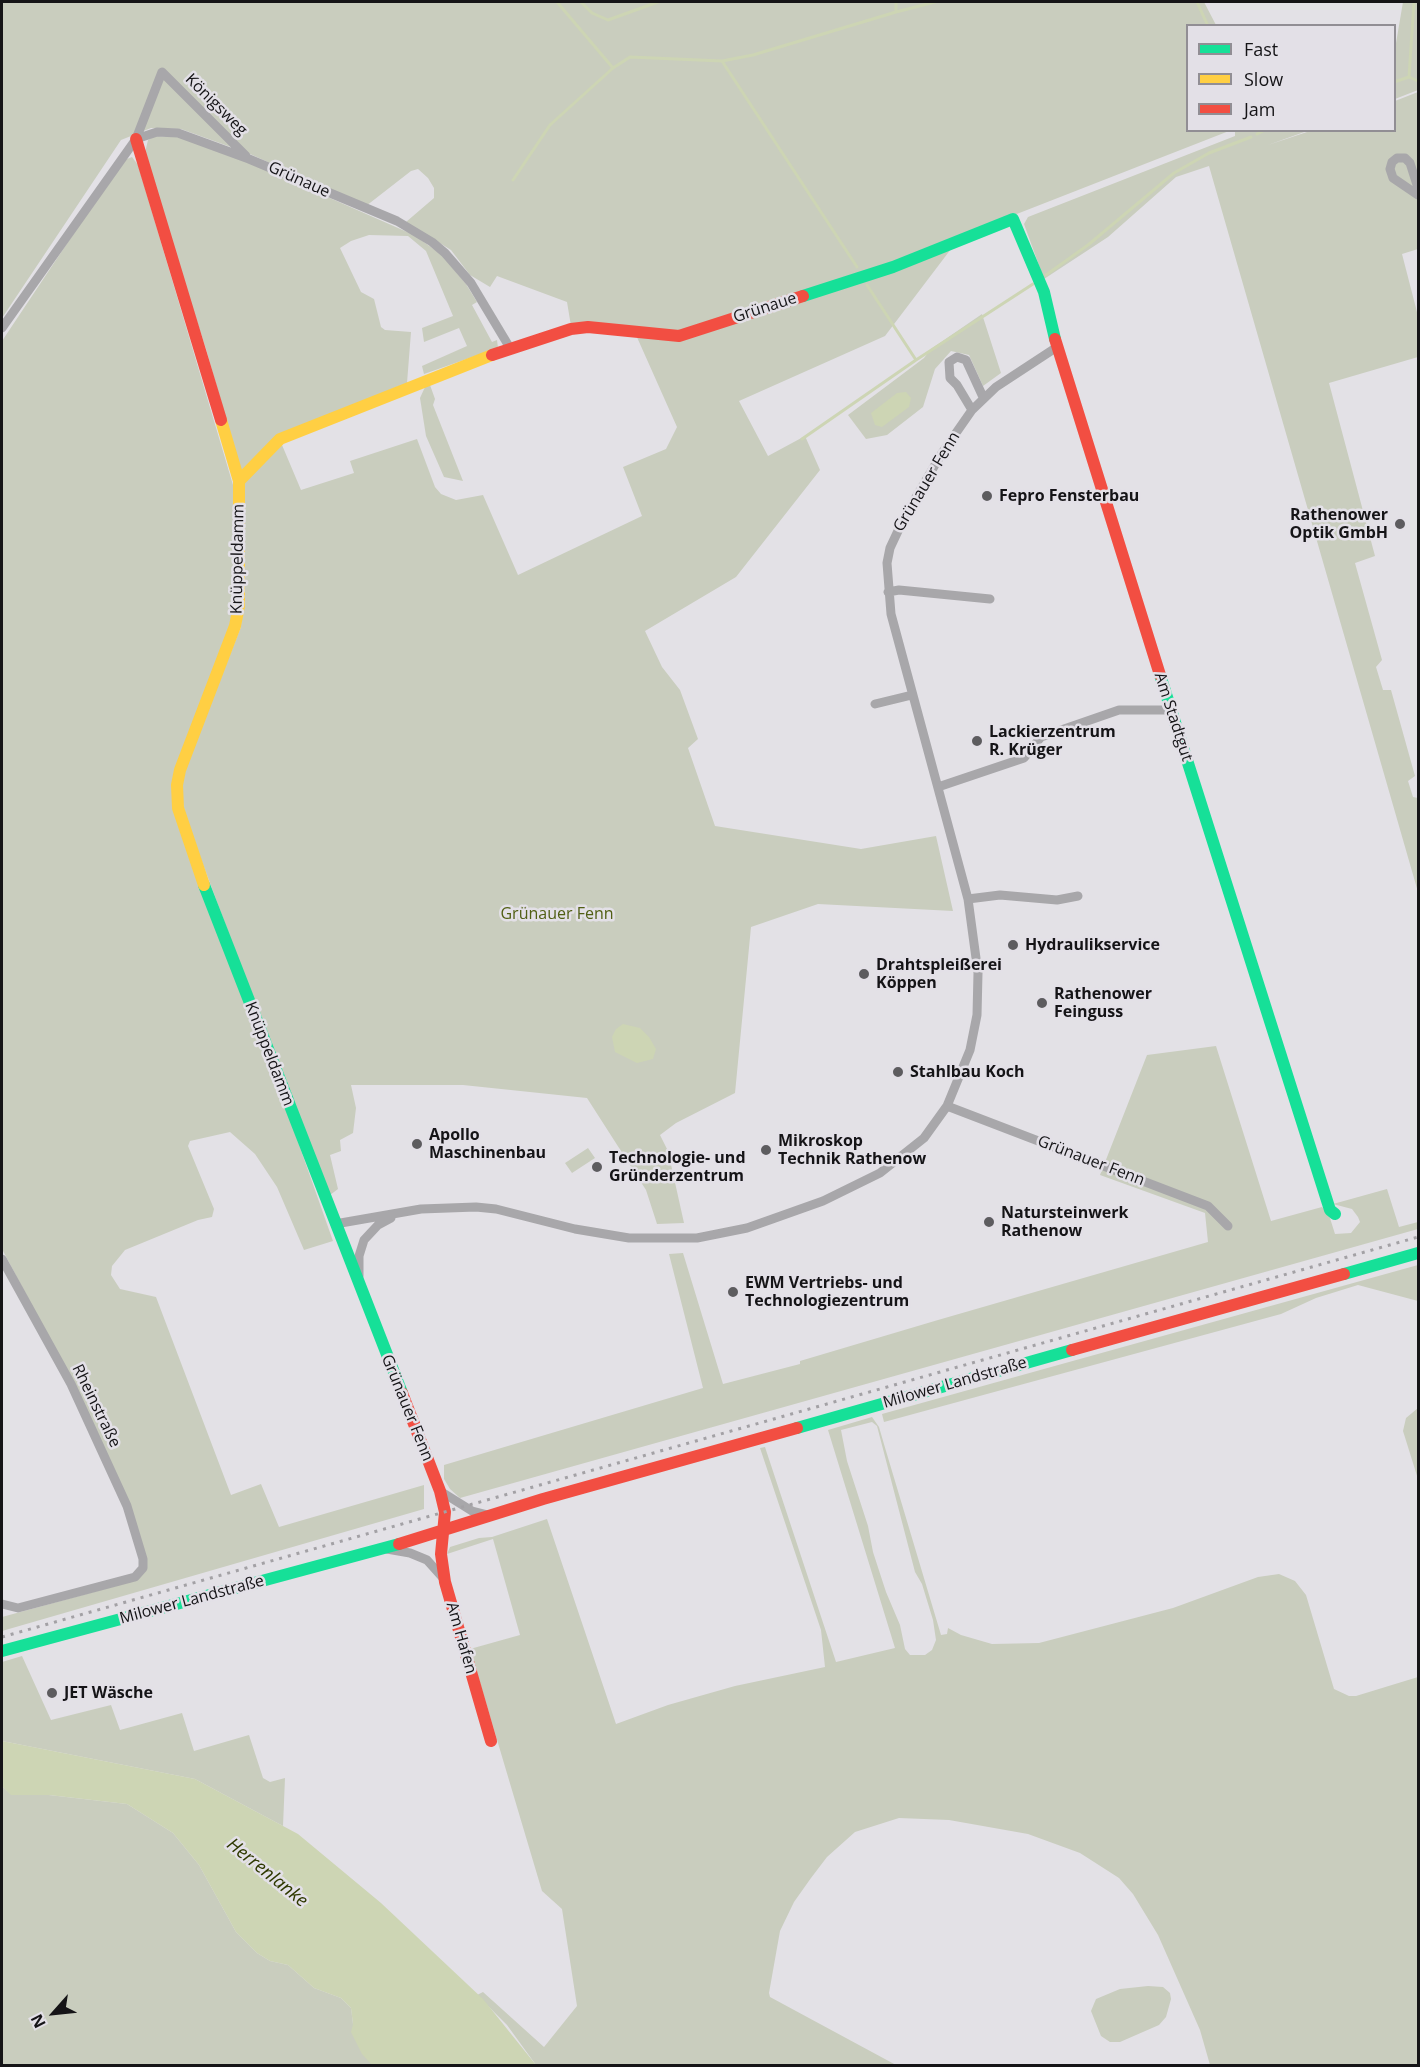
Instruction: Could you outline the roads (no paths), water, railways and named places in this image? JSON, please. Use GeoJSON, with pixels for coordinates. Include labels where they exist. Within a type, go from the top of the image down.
{"type":"FeatureCollection","features":[{"type":"Feature","properties":{"kind":"street","name":"Königsweg"},"geometry":{"type":"LineString","coordinates":[[136,139],[162,72],[249,159]]}},
{"type":"Feature","properties":{"kind":"street","name":"Grünaue"},"geometry":{"type":"LineString","coordinates":[[136,139],[157,132],[178,133],[249,159],[397,221],[432,242],[471,284],[510,348]]}},
{"type":"Feature","properties":{"kind":"street"},"geometry":{"type":"LineString","coordinates":[[2,328],[136,139]]}},
{"type":"Feature","properties":{"kind":"street","name":"Knüppeldamm"},"geometry":{"type":"LineString","coordinates":[[136,139],[239,481],[239,606],[236,626],[180,770],[177,785],[178,808],[189,845],[335,1224]]}},
{"type":"Feature","properties":{"kind":"street"},"geometry":{"type":"LineString","coordinates":[[1419,188],[1410,163],[1405,158],[1397,158],[1392,162],[1390,169],[1393,178],[1419,195]]}},
{"type":"Feature","properties":{"kind":"street","name":"Grünaue"},"geometry":{"type":"LineString","coordinates":[[239,481],[280,439],[510,348],[571,329],[588,327],[679,336],[892,267],[1013,219]]}},
{"type":"Feature","properties":{"kind":"street","name":"Am Stadtgut"},"geometry":{"type":"LineString","coordinates":[[1013,219],[1044,292],[1057,347],[1171,710],[1330,1210],[1335,1214]]}},
{"type":"Feature","properties":{"kind":"street","name":"Grünauer Fenn"},"geometry":{"type":"LineString","coordinates":[[442,1533],[445,1512],[440,1491],[335,1224],[456,1206],[486,1207],[575,1229],[638,1239],[697,1238],[732,1232],[810,1207],[880,1173],[924,1138],[947,1106],[970,1050],[977,1015],[978,973],[968,899],[912,695],[888,592],[887,563],[895,534],[942,453],[972,410],[983,397],[1057,347]]}},
{"type":"Feature","properties":{"kind":"street"},"geometry":{"type":"LineString","coordinates":[[972,410],[957,385],[950,378],[949,362],[957,357],[966,360],[983,397]]}},
{"type":"Feature","properties":{"kind":"street"},"geometry":{"type":"LineString","coordinates":[[888,592],[899,590],[990,599]]}},
{"type":"Feature","properties":{"kind":"street"},"geometry":{"type":"LineString","coordinates":[[875,704],[912,695]]}},
{"type":"Feature","properties":{"kind":"street"},"geometry":{"type":"LineString","coordinates":[[938,788],[1024,758],[1041,737],[1119,710],[1171,710]]}},
{"type":"Feature","properties":{"kind":"street"},"geometry":{"type":"LineString","coordinates":[[968,899],[1000,895],[1057,900],[1078,896]]}},
{"type":"Feature","properties":{"kind":"street","name":"Grünauer Fenn"},"geometry":{"type":"LineString","coordinates":[[947,1106],[1208,1206],[1228,1226]]}},
{"type":"Feature","properties":{"kind":"street","name":"Grünauer Fenn"},"geometry":{"type":"LineString","coordinates":[[359,1284],[359,1256],[364,1240],[385,1220],[408,1212]]}},
{"type":"Feature","properties":{"kind":"street","name":"Milower Landstraße"},"geometry":{"type":"LineString","coordinates":[[2,1651],[442,1533],[553,1496],[1419,1253]]}},
{"type":"Feature","properties":{"kind":"street","name":"Rheinstraße"},"geometry":{"type":"LineString","coordinates":[[2,1259],[71,1384],[127,1506],[143,1559],[140,1573],[135,1577],[18,1608],[2,1605]]}},
{"type":"Feature","properties":{"kind":"street"},"geometry":{"type":"LineString","coordinates":[[440,1491],[472,1511],[493,1516]]}},
{"type":"Feature","properties":{"kind":"street","name":"Am Hafen"},"geometry":{"type":"LineString","coordinates":[[442,1533],[441,1554],[446,1582],[491,1741]]}},
{"type":"Feature","properties":{"kind":"street","name":"Milower Landstraße"},"geometry":{"type":"LineString","coordinates":[[382,1549],[410,1552],[427,1560],[446,1582]]}},
{"type":"Feature","properties":{"kind":"water"},"geometry":{"type":"Polygon","coordinates":[[[906,392],[911,398],[909,407],[882,427],[875,425],[871,413],[897,393],[906,392]]]}},
{"type":"Feature","properties":{"kind":"water"},"geometry":{"type":"Polygon","coordinates":[[[623,1024],[640,1028],[649,1037],[656,1049],[653,1059],[637,1063],[615,1052],[612,1037],[616,1029],[623,1024]]]}},
{"type":"Feature","properties":{"kind":"water","name":"Herrenlanke"},"geometry":{"type":"Polygon","coordinates":[[[2,1741],[195,1779],[298,1834],[381,1903],[483,1999],[536,2065],[372,2065],[362,2054],[351,2032],[353,2024],[351,2008],[341,1998],[314,1988],[288,1965],[270,1961],[257,1953],[236,1932],[199,1865],[173,1833],[127,1804],[49,1795],[11,1795],[2,1786],[2,1741]]]}},
{"type":"Feature","properties":{"kind":"waterway"},"geometry":{"type":"LineString","coordinates":[[557,2],[613,68]]}},
{"type":"Feature","properties":{"kind":"waterway"},"geometry":{"type":"LineString","coordinates":[[581,2],[592,13],[608,20],[658,2]]}},
{"type":"Feature","properties":{"kind":"waterway"},"geometry":{"type":"LineString","coordinates":[[896,2],[896,12],[935,2]]}},
{"type":"Feature","properties":{"kind":"waterway"},"geometry":{"type":"LineString","coordinates":[[1197,2],[1207,24]]}},
{"type":"Feature","properties":{"kind":"waterway"},"geometry":{"type":"LineString","coordinates":[[1414,2],[1409,77],[1418,81]]}},
{"type":"Feature","properties":{"kind":"waterway"},"geometry":{"type":"LineString","coordinates":[[722,61],[753,55],[896,12]]}},
{"type":"Feature","properties":{"kind":"waterway"},"geometry":{"type":"LineString","coordinates":[[513,180],[550,125],[613,68],[630,57],[722,61],[857,267]]}},
{"type":"Feature","properties":{"kind":"waterway"},"geometry":{"type":"LineString","coordinates":[[1396,81],[1409,77]]}},
{"type":"Feature","properties":{"kind":"waterway"},"geometry":{"type":"LineString","coordinates":[[1257,134],[1261,132]]}},
{"type":"Feature","properties":{"kind":"waterway"},"geometry":{"type":"LineString","coordinates":[[1046,275],[1088,245],[1174,173],[1209,153],[1251,137]]}},
{"type":"Feature","properties":{"kind":"waterway"},"geometry":{"type":"LineString","coordinates":[[802,439],[916,360],[1033,284]]}},
{"type":"Feature","properties":{"kind":"waterway"},"geometry":{"type":"LineString","coordinates":[[867,285],[916,360]]}},
{"type":"Feature","properties":{"kind":"railway"},"geometry":{"type":"LineString","coordinates":[[2,1637],[1418,1237]]}},
{"type":"Feature","properties":{"kind":"place","name":"Fepro Fensterbau"},"geometry":{"type":"Point","coordinates":[987,496]}},
{"type":"Feature","properties":{"kind":"place","name":"Rathenower Optik GmbH"},"geometry":{"type":"Point","coordinates":[1400,524]}},
{"type":"Feature","properties":{"kind":"place","name":"Lackierzentrum R. Krüger"},"geometry":{"type":"Point","coordinates":[977,741]}},
{"type":"Feature","properties":{"kind":"place","name":"Hydraulikservice"},"geometry":{"type":"Point","coordinates":[1013,945]}},
{"type":"Feature","properties":{"kind":"place","name":"Drahtspleißerei Köppen"},"geometry":{"type":"Point","coordinates":[864,974]}},
{"type":"Feature","properties":{"kind":"place","name":"Rathenower Feinguss"},"geometry":{"type":"Point","coordinates":[1042,1003]}},
{"type":"Feature","properties":{"kind":"place","name":"Stahlbau Koch"},"geometry":{"type":"Point","coordinates":[898,1072]}},
{"type":"Feature","properties":{"kind":"place","name":"Apollo Maschinenbau"},"geometry":{"type":"Point","coordinates":[417,1144]}},
{"type":"Feature","properties":{"kind":"place","name":"Mikroskop Technik Rathenow"},"geometry":{"type":"Point","coordinates":[766,1150]}},
{"type":"Feature","properties":{"kind":"place","name":"Technologie- und Gründerzentrum"},"geometry":{"type":"Point","coordinates":[597,1167]}},
{"type":"Feature","properties":{"kind":"place","name":"Natursteinwerk Rathenow"},"geometry":{"type":"Point","coordinates":[989,1222]}},
{"type":"Feature","properties":{"kind":"place","name":"EWM Vertriebs- und Technologiezentrum"},"geometry":{"type":"Point","coordinates":[733,1292]}},
{"type":"Feature","properties":{"kind":"place","name":"JET Wäsche"},"geometry":{"type":"Point","coordinates":[52,1693]}}]}
